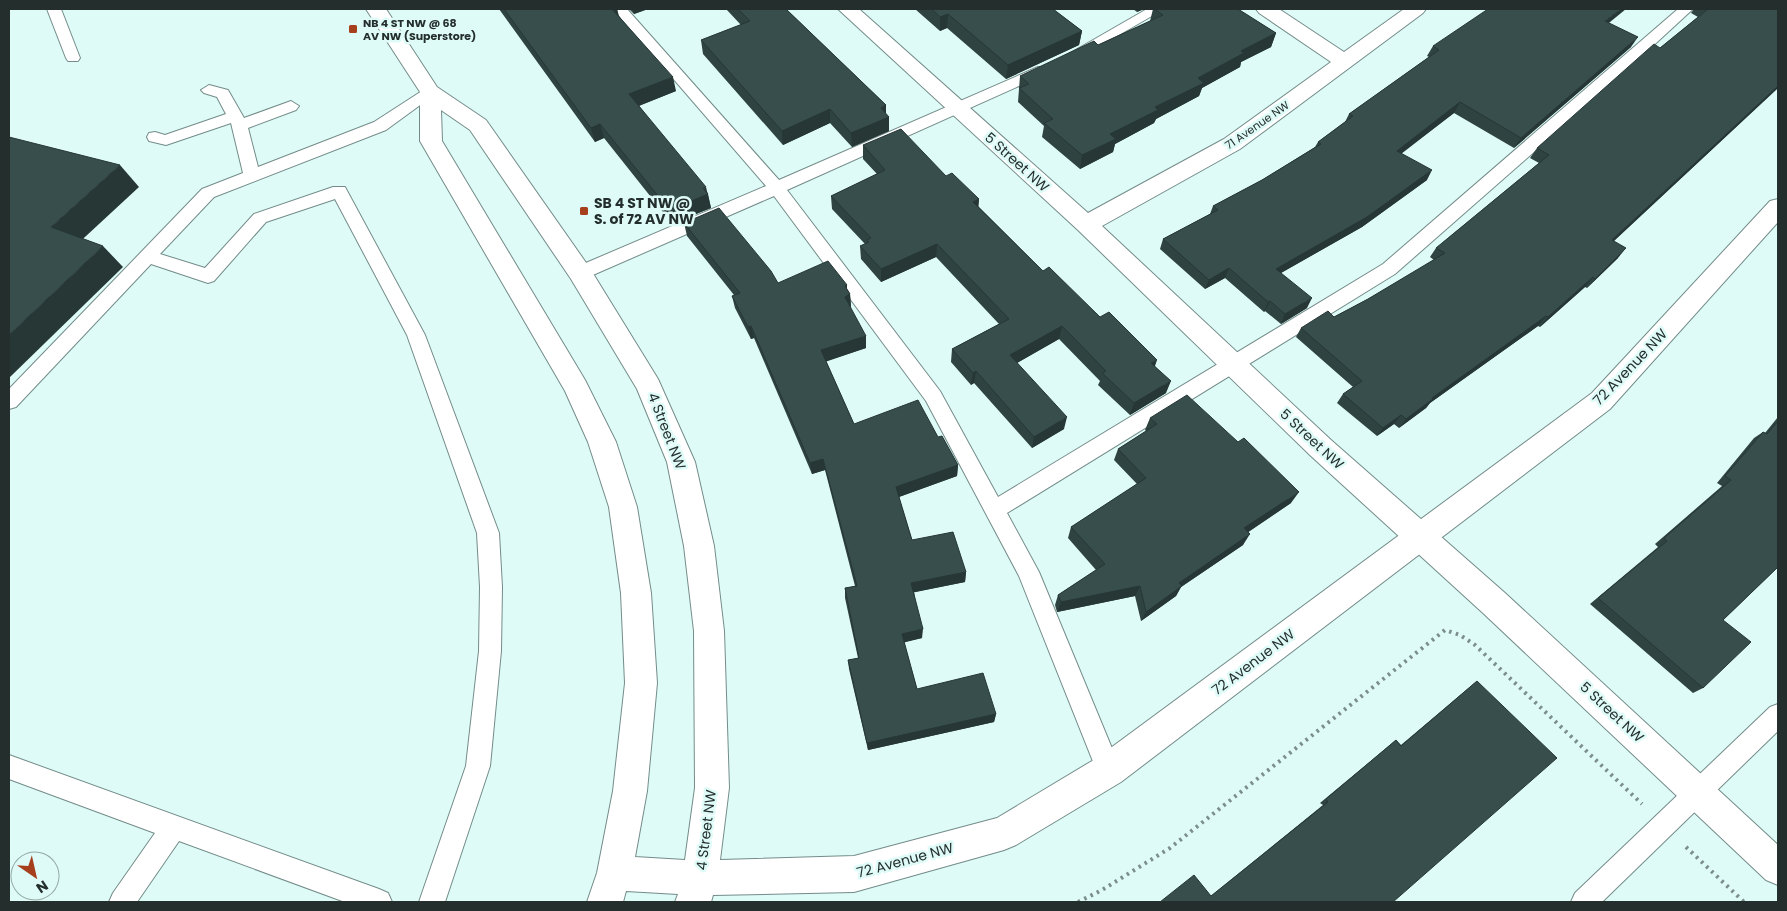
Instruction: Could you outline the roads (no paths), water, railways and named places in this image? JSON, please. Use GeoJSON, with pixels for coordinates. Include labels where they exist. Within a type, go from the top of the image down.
{"type":"FeatureCollection","features":[{"type":"Feature","properties":{"kind":"street","name":"4 Street NW"},"geometry":{"type":"LineString","coordinates":[[376,9],[430,92],[478,125],[580,273],[649,386],[681,462],[699,546],[709,631],[712,788],[696,890]]}},
{"type":"Feature","properties":{"kind":"street","name":"5 Street NW"},"geometry":{"type":"LineString","coordinates":[[848,9],[957,110],[1086,224],[1321,448],[1421,537],[1700,793],[1778,868]]}},
{"type":"Feature","properties":{"kind":"street"},"geometry":{"type":"LineString","coordinates":[[1266,9],[1344,61]]}},
{"type":"Feature","properties":{"kind":"street","name":"71 Avenue NW"},"geometry":{"type":"LineString","coordinates":[[1086,224],[1232,144],[1416,9]]}},
{"type":"Feature","properties":{"kind":"street"},"geometry":{"type":"LineString","coordinates":[[430,92],[430,141],[515,288],[576,387],[602,442],[623,507],[636,594],[641,683],[630,791],[610,887]]}},
{"type":"Feature","properties":{"kind":"street","name":"72 Avenue NW"},"geometry":{"type":"LineString","coordinates":[[610,887],[696,890],[854,874],[1004,833],[1109,770],[1601,400],[1778,208]]}},
{"type":"Feature","properties":{"kind":"lane"},"geometry":{"type":"LineString","coordinates":[[54,9],[73,58]]}},
{"type":"Feature","properties":{"kind":"lane"},"geometry":{"type":"LineString","coordinates":[[620,9],[777,188],[933,396],[1028,572],[1109,770]]}},
{"type":"Feature","properties":{"kind":"lane"},"geometry":{"type":"LineString","coordinates":[[580,273],[957,110],[1094,46],[1157,9]]}},
{"type":"Feature","properties":{"kind":"lane"},"geometry":{"type":"LineString","coordinates":[[994,510],[1235,365],[1389,269],[1604,83],[1686,9]]}},
{"type":"Feature","properties":{"kind":"lane"},"geometry":{"type":"LineString","coordinates":[[1078,34],[1094,46]]}},
{"type":"Feature","properties":{"kind":"lane"},"geometry":{"type":"LineString","coordinates":[[209,90],[223,93],[238,120],[252,176]]}},
{"type":"Feature","properties":{"kind":"lane"},"geometry":{"type":"LineString","coordinates":[[9,401],[208,193],[380,126],[430,92]]}},
{"type":"Feature","properties":{"kind":"lane"},"geometry":{"type":"LineString","coordinates":[[155,137],[166,140],[291,106]]}},
{"type":"Feature","properties":{"kind":"lane"},"geometry":{"type":"LineString","coordinates":[[148,256],[208,276],[260,218],[339,190],[416,336],[488,533],[491,587],[490,651],[478,766],[432,902]]}},
{"type":"Feature","properties":{"kind":"lane"},"geometry":{"type":"LineString","coordinates":[[1584,902],[1700,793],[1778,715]]}},
{"type":"Feature","properties":{"kind":"lane"},"geometry":{"type":"LineString","coordinates":[[9,767],[380,902]]}},
{"type":"Feature","properties":{"kind":"lane"},"geometry":{"type":"LineString","coordinates":[[122,902],[174,827]]}},
{"type":"Feature","properties":{"kind":"place","name":"NB 4 ST NW @ 68 AV NW (Superstore)"},"geometry":{"type":"Point","coordinates":[353,29]}},
{"type":"Feature","properties":{"kind":"place","name":"SB 4 ST NW @ S. of 72 AV NW"},"geometry":{"type":"Point","coordinates":[584,211]}}]}
